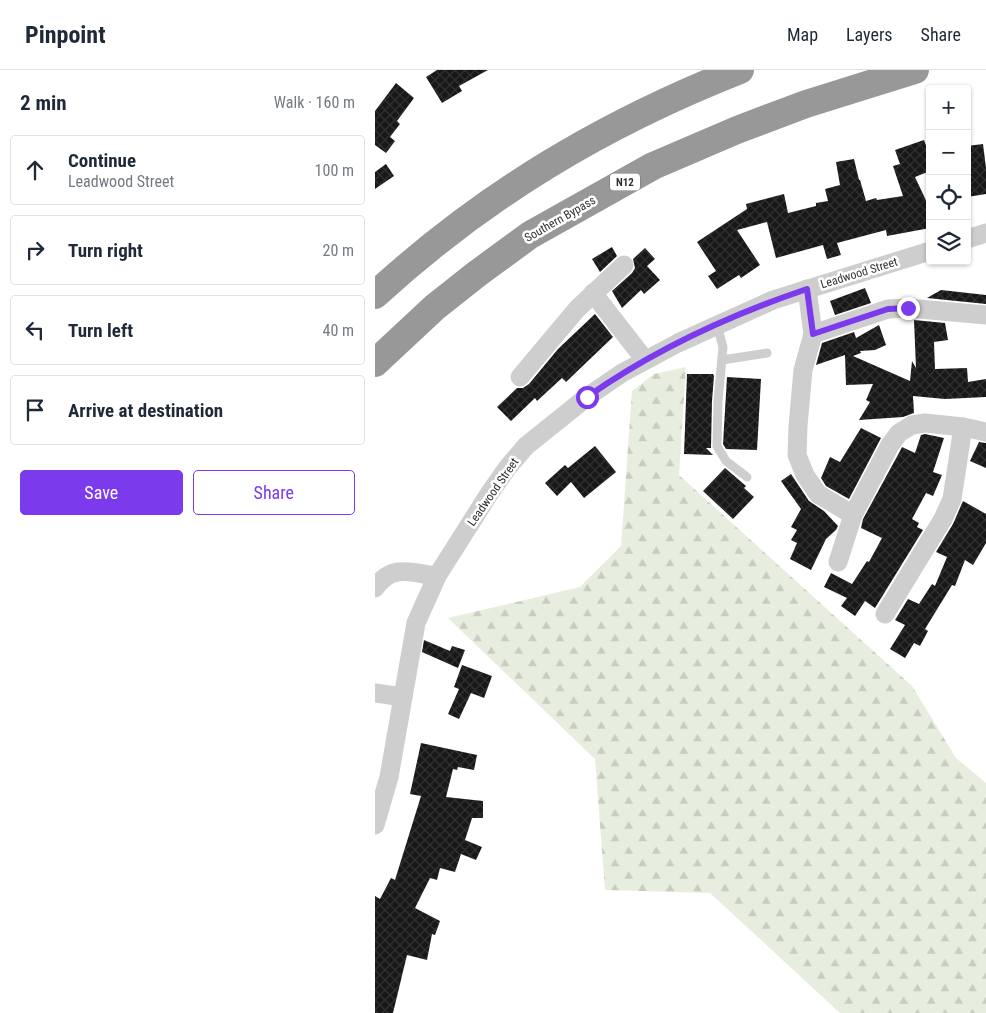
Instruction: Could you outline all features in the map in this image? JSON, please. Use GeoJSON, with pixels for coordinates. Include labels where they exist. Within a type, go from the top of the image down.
{"type":"FeatureCollection","features":[{"type":"Feature","properties":{"kind":"highway"},"geometry":{"type":"LineString","coordinates":[[375,295],[412,261],[462,222],[530,175],[598,135],[651,108],[740,70]]}},
{"type":"Feature","properties":{"kind":"highway","name":"Southern Bypass"},"geometry":{"type":"LineString","coordinates":[[375,363],[435,307],[530,235],[653,166],[737,130],[806,104],[915,70]]}},
{"type":"Feature","properties":{"kind":"street"},"geometry":{"type":"LineString","coordinates":[[971,238],[986,233]]}},
{"type":"Feature","properties":{"kind":"street","name":"Leadwood Street"},"geometry":{"type":"LineString","coordinates":[[375,825],[389,778],[416,623],[437,576],[507,467],[526,446],[587,397],[622,373],[717,325],[773,300],[926,252]]}},
{"type":"Feature","properties":{"kind":"street"},"geometry":{"type":"LineString","coordinates":[[520,377],[566,320],[624,265]]}},
{"type":"Feature","properties":{"kind":"street"},"geometry":{"type":"LineString","coordinates":[[807,289],[813,334],[803,370],[797,455],[805,474],[818,494],[853,515]]}},
{"type":"Feature","properties":{"kind":"street"},"geometry":{"type":"LineString","coordinates":[[593,293],[645,360]]}},
{"type":"Feature","properties":{"kind":"street"},"geometry":{"type":"LineString","coordinates":[[813,334],[888,309],[908,308],[986,315]]}},
{"type":"Feature","properties":{"kind":"street"},"geometry":{"type":"LineString","coordinates":[[838,562],[853,515],[890,445],[899,433],[912,425],[925,423],[963,427],[986,432]]}},
{"type":"Feature","properties":{"kind":"street"},"geometry":{"type":"LineString","coordinates":[[885,614],[943,519],[951,499],[963,427]]}},
{"type":"Feature","properties":{"kind":"street"},"geometry":{"type":"LineString","coordinates":[[375,588],[389,573],[398,571],[437,576]]}},
{"type":"Feature","properties":{"kind":"street"},"geometry":{"type":"LineString","coordinates":[[375,693],[403,697]]}},
{"type":"Feature","properties":{"kind":"lane"},"geometry":{"type":"LineString","coordinates":[[717,325],[723,347],[718,401],[717,446],[726,461],[747,477]]}},
{"type":"Feature","properties":{"kind":"lane"},"geometry":{"type":"LineString","coordinates":[[722,360],[767,353]]}},
{"type":"Feature","properties":{"kind":"green space"},"geometry":{"type":"Polygon","coordinates":[[[686,367],[679,475],[912,686],[956,758],[986,783],[986,1013],[840,1013],[710,893],[605,890],[595,759],[448,618],[580,587],[621,546],[632,391],[654,374],[686,367]]]}},
{"type":"Feature","properties":{"kind":"building"},"geometry":{"type":"Polygon","coordinates":[[[437,70],[488,70],[459,86],[462,91],[442,103],[426,77],[437,70]]]}},
{"type":"Feature","properties":{"kind":"building"},"geometry":{"type":"Polygon","coordinates":[[[396,83],[414,98],[397,121],[400,124],[390,137],[395,141],[386,153],[375,145],[375,111],[396,83]]]}},
{"type":"Feature","properties":{"kind":"building"},"geometry":{"type":"Polygon","coordinates":[[[924,140],[926,146],[926,173],[915,177],[926,200],[926,229],[887,236],[886,230],[837,243],[841,255],[827,259],[823,245],[776,258],[767,222],[737,230],[760,265],[741,278],[739,275],[717,289],[708,276],[716,271],[697,242],[747,209],[746,204],[784,194],[788,213],[816,206],[816,203],[828,201],[825,189],[840,185],[836,162],[854,159],[866,201],[876,198],[877,200],[903,196],[893,166],[900,164],[895,150],[924,140]]]}},
{"type":"Feature","properties":{"kind":"building"},"geometry":{"type":"Polygon","coordinates":[[[983,144],[986,168],[986,194],[971,196],[971,175],[971,146],[983,144]]]}},
{"type":"Feature","properties":{"kind":"building"},"geometry":{"type":"Polygon","coordinates":[[[386,164],[394,176],[375,189],[375,172],[386,164]]]}},
{"type":"Feature","properties":{"kind":"building"},"geometry":{"type":"Polygon","coordinates":[[[612,247],[617,256],[600,272],[592,259],[612,247]]]}},
{"type":"Feature","properties":{"kind":"building"},"geometry":{"type":"Polygon","coordinates":[[[645,248],[655,259],[647,266],[660,280],[644,294],[641,290],[622,308],[612,291],[632,273],[635,268],[633,259],[645,248]]]}},
{"type":"Feature","properties":{"kind":"building"},"geometry":{"type":"Polygon","coordinates":[[[865,288],[871,303],[835,315],[830,301],[865,288]]]}},
{"type":"Feature","properties":{"kind":"building"},"geometry":{"type":"Polygon","coordinates":[[[941,290],[986,295],[986,304],[927,298],[941,290]]]}},
{"type":"Feature","properties":{"kind":"building"},"geometry":{"type":"Polygon","coordinates":[[[595,314],[613,337],[566,382],[562,378],[537,401],[535,398],[511,421],[497,407],[517,388],[523,388],[529,384],[558,349],[595,314]]]}},
{"type":"Feature","properties":{"kind":"building"},"geometry":{"type":"Polygon","coordinates":[[[914,320],[945,323],[948,340],[934,342],[935,369],[967,368],[968,382],[986,379],[986,397],[945,399],[913,396],[914,413],[903,417],[859,420],[870,402],[866,400],[873,384],[846,385],[845,355],[816,365],[822,343],[854,332],[856,338],[879,325],[886,345],[875,350],[860,351],[861,353],[853,356],[910,381],[912,361],[916,368],[914,320]]]}},
{"type":"Feature","properties":{"kind":"building"},"geometry":{"type":"Polygon","coordinates":[[[687,374],[713,374],[714,376],[711,448],[706,448],[713,455],[684,454],[687,374]]]}},
{"type":"Feature","properties":{"kind":"building"},"geometry":{"type":"Polygon","coordinates":[[[727,377],[761,379],[757,450],[726,449],[723,444],[727,377]]]}},
{"type":"Feature","properties":{"kind":"building"},"geometry":{"type":"Polygon","coordinates":[[[861,428],[881,438],[849,499],[826,486],[821,478],[830,457],[840,462],[861,428]]]}},
{"type":"Feature","properties":{"kind":"building"},"geometry":{"type":"Polygon","coordinates":[[[925,434],[944,438],[933,472],[942,475],[933,496],[926,493],[912,519],[919,523],[917,527],[923,530],[875,608],[865,601],[855,616],[841,606],[847,598],[824,587],[831,573],[852,584],[867,561],[869,562],[882,538],[861,528],[863,519],[902,447],[915,453],[921,435],[925,434]]]}},
{"type":"Feature","properties":{"kind":"building"},"geometry":{"type":"Polygon","coordinates":[[[979,442],[986,443],[986,468],[970,461],[979,442]]]}},
{"type":"Feature","properties":{"kind":"building"},"geometry":{"type":"Polygon","coordinates":[[[595,446],[616,472],[584,498],[571,482],[557,496],[545,483],[565,465],[568,468],[595,446]]]}},
{"type":"Feature","properties":{"kind":"building"},"geometry":{"type":"Polygon","coordinates":[[[725,468],[746,486],[744,488],[754,497],[733,519],[703,491],[725,468]]]}},
{"type":"Feature","properties":{"kind":"building"},"geometry":{"type":"Polygon","coordinates":[[[791,474],[809,501],[824,511],[838,526],[826,539],[811,570],[790,559],[797,543],[791,540],[797,530],[791,527],[801,509],[781,481],[791,474]]]}},
{"type":"Feature","properties":{"kind":"building"},"geometry":{"type":"Polygon","coordinates":[[[963,501],[986,514],[986,543],[973,565],[965,560],[955,586],[952,585],[925,629],[928,631],[920,646],[914,643],[905,658],[890,649],[905,625],[895,620],[908,599],[919,604],[932,584],[935,586],[947,557],[936,552],[953,524],[963,501]]]}},
{"type":"Feature","properties":{"kind":"building"},"geometry":{"type":"Polygon","coordinates":[[[424,640],[450,651],[452,646],[465,650],[458,668],[422,652],[424,640]]]}},
{"type":"Feature","properties":{"kind":"building"},"geometry":{"type":"Polygon","coordinates":[[[462,665],[492,676],[484,698],[471,693],[459,719],[448,714],[459,689],[454,687],[462,665]]]}},
{"type":"Feature","properties":{"kind":"building"},"geometry":{"type":"Polygon","coordinates":[[[421,743],[477,755],[474,770],[458,767],[457,770],[453,769],[446,797],[483,801],[483,818],[472,818],[465,840],[482,847],[476,860],[461,854],[455,872],[440,868],[437,880],[430,878],[415,908],[440,921],[435,935],[432,934],[427,960],[407,955],[393,1013],[375,1013],[375,896],[380,899],[391,878],[395,880],[421,796],[410,794],[421,743]]]}},
{"type":"Feature","properties":{"kind":"route"},"geometry":{"type":"LineString","coordinates":[[587,397],[622,373],[678,343],[773,300],[807,289],[813,334],[888,309],[908,308]]}}]}
